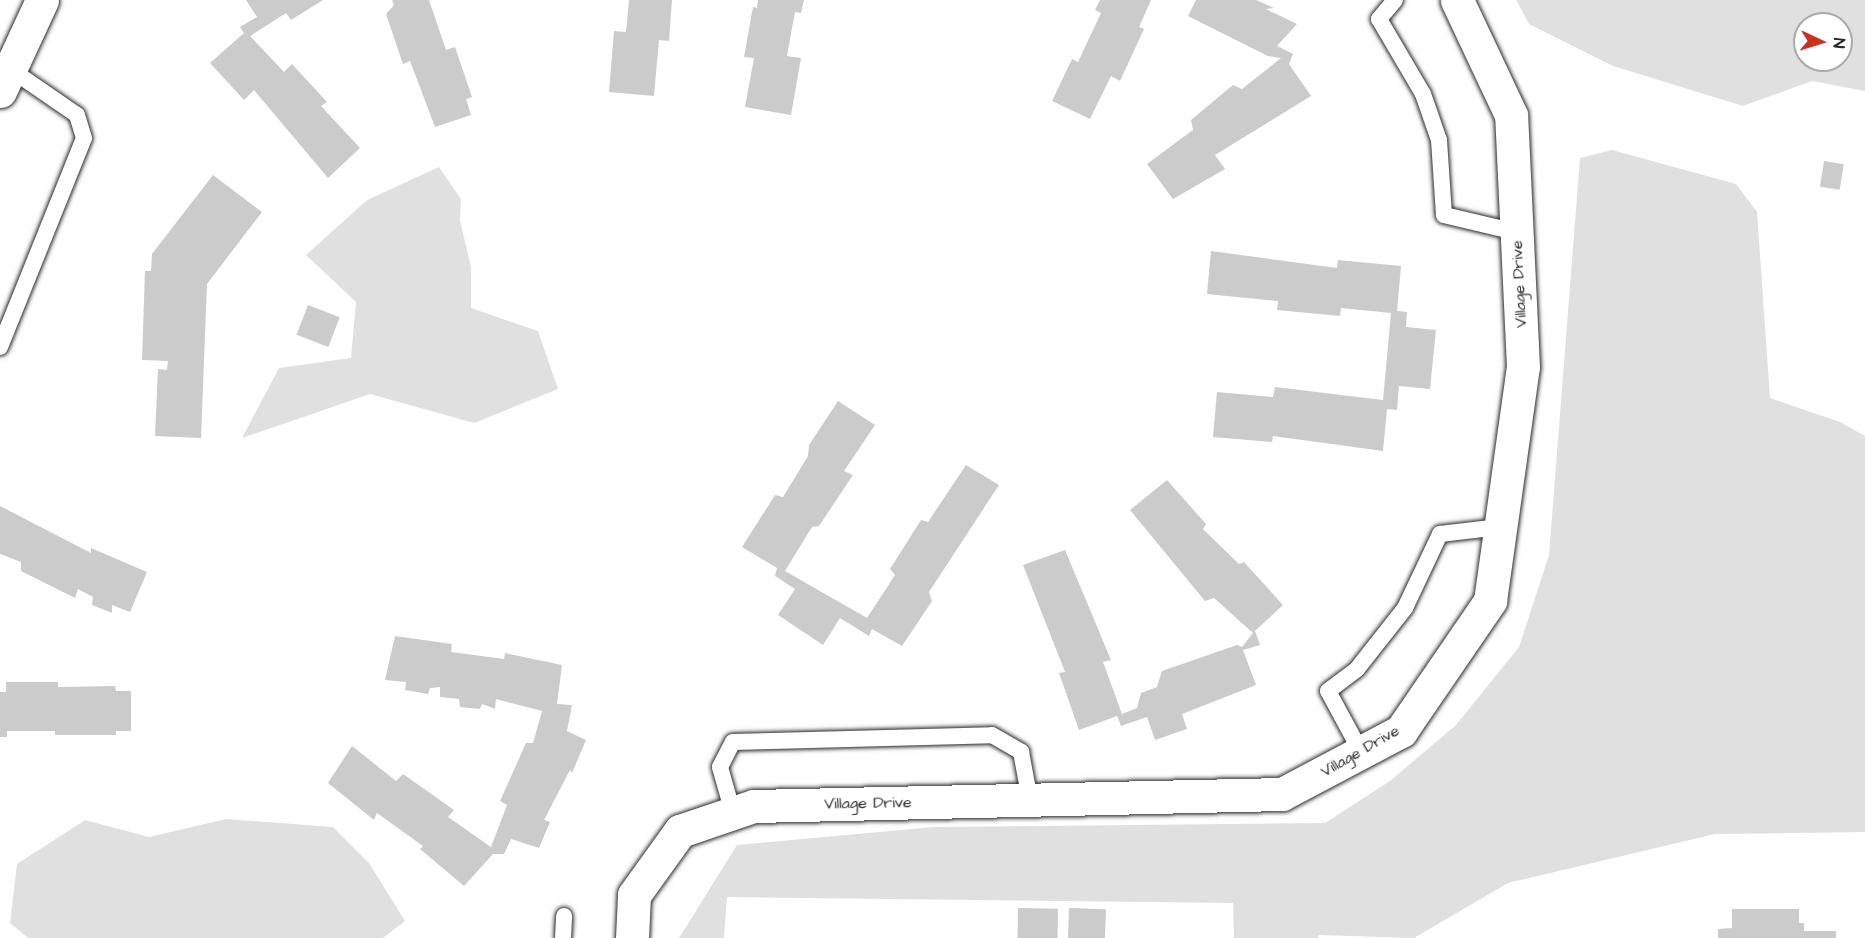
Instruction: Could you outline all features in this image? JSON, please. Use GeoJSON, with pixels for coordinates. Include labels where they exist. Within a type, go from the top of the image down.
{"type":"FeatureCollection","features":[{"type":"Feature","properties":{"kind":"street"},"geometry":{"type":"LineString","coordinates":[[5,80],[42,0]]}},
{"type":"Feature","properties":{"kind":"street","name":"Village Drive"},"geometry":{"type":"LineString","coordinates":[[632,938],[634,895],[680,831],[754,806],[1282,794],[1401,731],[1490,601],[1523,367],[1511,115],[1457,0]]}},
{"type":"Feature","properties":{"kind":"lane"},"geometry":{"type":"LineString","coordinates":[[1395,0],[1379,19],[1423,94],[1436,130],[1444,215],[1516,232]]}},
{"type":"Feature","properties":{"kind":"lane"},"geometry":{"type":"LineString","coordinates":[[0,347],[84,138],[77,115],[5,80]]}},
{"type":"Feature","properties":{"kind":"lane"},"geometry":{"type":"LineString","coordinates":[[1361,752],[1328,691],[1356,669],[1405,608],[1440,534],[1500,527]]}},
{"type":"Feature","properties":{"kind":"lane"},"geometry":{"type":"LineString","coordinates":[[733,813],[720,767],[733,742],[992,735],[1021,752],[1030,800]]}},
{"type":"Feature","properties":{"kind":"lane"},"geometry":{"type":"LineString","coordinates":[[562,938],[564,916]]}},
{"type":"Feature","properties":{"kind":"shaded area"},"geometry":{"type":"Polygon","coordinates":[[[1516,0],[1865,0],[1865,91],[1812,81],[1743,106],[1613,66],[1529,24],[1516,0]]]}},
{"type":"Feature","properties":{"kind":"shaded area"},"geometry":{"type":"Polygon","coordinates":[[[1612,150],[1736,184],[1757,212],[1770,398],[1840,422],[1865,436],[1865,832],[1715,834],[1508,883],[1414,938],[1319,935],[1318,938],[1234,938],[1233,903],[727,897],[724,938],[679,938],[737,845],[933,827],[1325,823],[1390,781],[1456,725],[1519,647],[1549,555],[1580,158],[1612,150]]]}},
{"type":"Feature","properties":{"kind":"shaded area"},"geometry":{"type":"Polygon","coordinates":[[[439,167],[461,199],[460,221],[471,267],[471,308],[538,331],[558,389],[474,423],[370,394],[242,438],[279,368],[351,358],[356,302],[306,255],[367,200],[439,167]]]}},
{"type":"Feature","properties":{"kind":"shaded area"},"geometry":{"type":"Polygon","coordinates":[[[226,819],[333,827],[369,863],[405,921],[383,938],[28,938],[10,923],[17,864],[85,820],[149,837],[226,819]]]}},
{"type":"Feature","properties":{"kind":"building"},"geometry":{"type":"Polygon","coordinates":[[[246,0],[323,0],[291,20],[286,13],[250,36],[284,72],[292,64],[327,102],[321,106],[360,148],[328,178],[254,90],[244,100],[210,63],[244,33],[240,27],[257,17],[246,0]]]}},
{"type":"Feature","properties":{"kind":"building"},"geometry":{"type":"Polygon","coordinates":[[[392,0],[429,0],[446,50],[455,47],[472,97],[466,99],[471,115],[435,127],[410,61],[403,64],[386,14],[394,5],[392,0]]]}},
{"type":"Feature","properties":{"kind":"building"},"geometry":{"type":"Polygon","coordinates":[[[629,0],[672,0],[669,41],[659,40],[654,96],[609,92],[614,31],[626,32],[629,0]]]}},
{"type":"Feature","properties":{"kind":"building"},"geometry":{"type":"Polygon","coordinates":[[[758,0],[804,0],[801,13],[795,12],[787,56],[801,58],[791,115],[745,107],[754,58],[744,57],[753,7],[757,8],[758,0]]]}},
{"type":"Feature","properties":{"kind":"building"},"geometry":{"type":"Polygon","coordinates":[[[1100,0],[1151,0],[1139,27],[1144,29],[1120,81],[1111,76],[1090,119],[1052,101],[1072,59],[1078,62],[1101,13],[1095,10],[1100,0]]]}},
{"type":"Feature","properties":{"kind":"building"},"geometry":{"type":"Polygon","coordinates":[[[1196,0],[1256,0],[1274,8],[1266,9],[1297,24],[1277,46],[1293,54],[1289,64],[1311,96],[1215,155],[1225,169],[1173,199],[1147,164],[1193,130],[1191,120],[1233,85],[1242,89],[1281,58],[1268,56],[1188,16],[1196,0]]]}},
{"type":"Feature","properties":{"kind":"building"},"geometry":{"type":"Polygon","coordinates":[[[1824,161],[1844,164],[1840,190],[1820,187],[1824,161]]]}},
{"type":"Feature","properties":{"kind":"building"},"geometry":{"type":"Polygon","coordinates":[[[213,175],[262,212],[207,284],[201,438],[155,436],[158,369],[167,370],[168,361],[142,360],[145,271],[151,271],[152,254],[213,175]]]}},
{"type":"Feature","properties":{"kind":"building"},"geometry":{"type":"Polygon","coordinates":[[[1211,251],[1337,268],[1338,260],[1401,266],[1397,311],[1407,312],[1406,327],[1436,330],[1430,389],[1399,386],[1397,410],[1387,409],[1383,451],[1273,436],[1272,442],[1213,437],[1217,392],[1273,397],[1275,387],[1383,400],[1391,313],[1341,308],[1340,316],[1277,310],[1278,301],[1207,294],[1211,251]]]}},
{"type":"Feature","properties":{"kind":"building"},"geometry":{"type":"Polygon","coordinates":[[[308,305],[340,317],[328,347],[297,335],[308,305]]]}},
{"type":"Feature","properties":{"kind":"building"},"geometry":{"type":"Polygon","coordinates":[[[838,401],[875,425],[844,471],[853,475],[819,526],[812,527],[785,571],[867,618],[895,575],[890,569],[921,520],[928,522],[966,465],[999,485],[929,592],[932,601],[902,646],[872,629],[869,636],[840,618],[823,645],[778,615],[795,589],[775,576],[777,568],[742,547],[775,495],[783,497],[808,456],[809,445],[838,401]]]}},
{"type":"Feature","properties":{"kind":"building"},"geometry":{"type":"Polygon","coordinates":[[[1167,480],[1206,524],[1203,529],[1239,564],[1244,562],[1283,605],[1255,631],[1260,645],[1243,650],[1256,685],[1182,714],[1187,729],[1155,740],[1147,717],[1121,726],[1117,716],[1079,730],[1059,673],[1065,672],[1023,565],[1065,550],[1111,660],[1103,662],[1122,714],[1137,708],[1141,693],[1157,687],[1162,671],[1237,645],[1242,647],[1253,633],[1214,598],[1205,601],[1130,510],[1167,480]]]}},
{"type":"Feature","properties":{"kind":"building"},"geometry":{"type":"Polygon","coordinates":[[[0,506],[91,553],[91,548],[147,572],[130,612],[112,605],[112,613],[92,605],[93,597],[78,589],[75,598],[21,571],[21,562],[0,554],[0,506]]]}},
{"type":"Feature","properties":{"kind":"building"},"geometry":{"type":"Polygon","coordinates":[[[395,636],[452,644],[451,652],[504,659],[505,653],[562,665],[557,704],[572,705],[567,731],[586,740],[572,773],[570,770],[544,820],[550,822],[539,848],[511,839],[504,854],[493,854],[464,886],[420,849],[423,846],[377,813],[374,820],[328,783],[352,746],[396,781],[403,774],[454,810],[448,817],[491,847],[507,805],[500,801],[526,743],[533,743],[542,711],[496,699],[495,709],[482,704],[480,709],[460,707],[459,699],[440,697],[440,687],[430,688],[428,694],[405,690],[406,682],[385,680],[395,636]]]}},
{"type":"Feature","properties":{"kind":"building"},"geometry":{"type":"Polygon","coordinates":[[[6,682],[58,682],[58,687],[115,686],[116,691],[131,691],[131,731],[116,731],[116,735],[55,735],[55,731],[7,731],[7,737],[0,737],[0,692],[6,692],[6,682]]]}},
{"type":"Feature","properties":{"kind":"building"},"geometry":{"type":"Polygon","coordinates":[[[1018,908],[1058,909],[1057,938],[1017,938],[1018,908]]]}},
{"type":"Feature","properties":{"kind":"building"},"geometry":{"type":"Polygon","coordinates":[[[1069,908],[1106,909],[1105,938],[1068,938],[1069,908]]]}},
{"type":"Feature","properties":{"kind":"building"},"geometry":{"type":"Polygon","coordinates":[[[1732,909],[1799,909],[1799,923],[1804,923],[1804,931],[1836,931],[1836,938],[1718,938],[1718,929],[1732,928],[1732,909]]]}}]}
